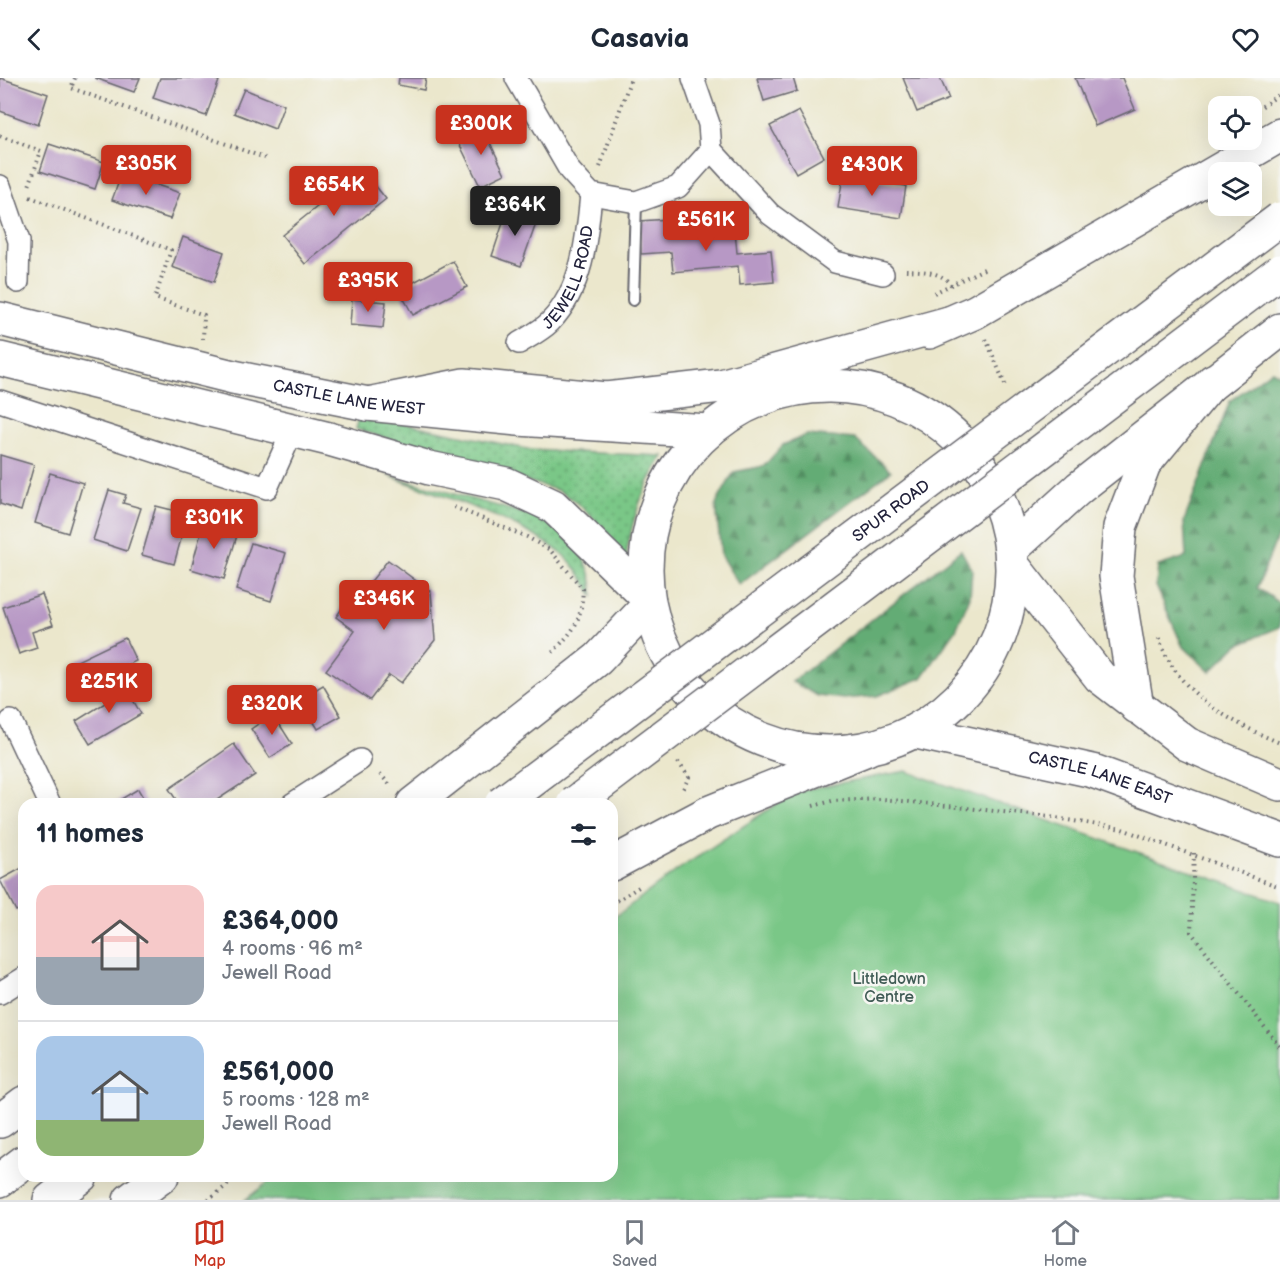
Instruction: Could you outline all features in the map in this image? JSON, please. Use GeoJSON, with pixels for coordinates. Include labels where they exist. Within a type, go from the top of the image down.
{"type":"FeatureCollection","features":[{"type":"Feature","properties":{"kind":"main road"},"geometry":{"type":"LineString","coordinates":[[867,750],[809,752],[753,737],[705,705],[674,671],[661,646],[648,602],[645,561],[653,515],[663,490],[682,458],[708,431],[754,401],[808,386],[975,312],[1280,135]]}},
{"type":"Feature","properties":{"kind":"main road","name":"SPUR ROAD"},"geometry":{"type":"LineString","coordinates":[[509,798],[1280,219]]}},
{"type":"Feature","properties":{"kind":"main road"},"geometry":{"type":"LineString","coordinates":[[582,798],[1280,271]]}},
{"type":"Feature","properties":{"kind":"main road","name":"CASTLE LANE WEST"},"geometry":{"type":"LineString","coordinates":[[0,319],[233,377],[369,404],[518,419],[708,431]]}},
{"type":"Feature","properties":{"kind":"main road"},"geometry":{"type":"LineString","coordinates":[[369,404],[464,386],[606,399],[721,386],[949,323]]}},
{"type":"Feature","properties":{"kind":"main road"},"geometry":{"type":"LineString","coordinates":[[1013,557],[1079,488],[1280,330]]}},
{"type":"Feature","properties":{"kind":"main road"},"geometry":{"type":"LineString","coordinates":[[0,359],[292,432],[329,439],[429,468],[506,484],[553,506],[648,602]]}},
{"type":"Feature","properties":{"kind":"main road"},"geometry":{"type":"LineString","coordinates":[[1137,706],[1116,576],[1120,527],[1144,464],[1214,381]]}},
{"type":"Feature","properties":{"kind":"main road"},"geometry":{"type":"LineString","coordinates":[[618,861],[702,816],[916,732],[957,702],[988,663],[1008,616],[1013,557],[997,493],[978,460],[944,425],[903,400],[856,387],[808,386]]}},
{"type":"Feature","properties":{"kind":"main road"},"geometry":{"type":"LineString","coordinates":[[1013,557],[1100,677],[1186,744],[1280,784]]}},
{"type":"Feature","properties":{"kind":"main road"},"geometry":{"type":"LineString","coordinates":[[421,798],[594,663],[648,602]]}},
{"type":"Feature","properties":{"kind":"main road","name":"CASTLE LANE EAST"},"geometry":{"type":"LineString","coordinates":[[916,732],[1093,771],[1280,840]]}},
{"type":"Feature","properties":{"kind":"main road"},"geometry":{"type":"LineString","coordinates":[[0,1180],[18,1166]]}},
{"type":"Feature","properties":{"kind":"main road"},"geometry":{"type":"LineString","coordinates":[[50,1200],[73,1182]]}},
{"type":"Feature","properties":{"kind":"main road"},"geometry":{"type":"LineString","coordinates":[[130,1200],[155,1182]]}},
{"type":"Feature","properties":{"kind":"main road"},"geometry":{"type":"LineString","coordinates":[[136,1200],[156,1182]]}},
{"type":"Feature","properties":{"kind":"street"},"geometry":{"type":"LineString","coordinates":[[516,78],[570,171],[591,194],[636,202],[678,187],[711,150]]}},
{"type":"Feature","properties":{"kind":"street"},"geometry":{"type":"LineString","coordinates":[[693,78],[709,124],[711,150],[770,214],[834,262],[883,274]]}},
{"type":"Feature","properties":{"kind":"street"},"geometry":{"type":"LineString","coordinates":[[0,186],[19,241],[18,282]]}},
{"type":"Feature","properties":{"kind":"street","name":"JEWELL ROAD"},"geometry":{"type":"LineString","coordinates":[[519,344],[550,322],[577,281],[587,238],[591,194]]}},
{"type":"Feature","properties":{"kind":"street"},"geometry":{"type":"LineString","coordinates":[[0,401],[267,488],[292,432]]}},
{"type":"Feature","properties":{"kind":"street"},"geometry":{"type":"LineString","coordinates":[[10,722],[47,798]]}},
{"type":"Feature","properties":{"kind":"street"},"geometry":{"type":"LineString","coordinates":[[301,798],[360,760]]}},
{"type":"Feature","properties":{"kind":"street"},"geometry":{"type":"LineString","coordinates":[[0,993],[18,982]]}},
{"type":"Feature","properties":{"kind":"lane"},"geometry":{"type":"LineString","coordinates":[[633,300],[636,202]]}},
{"type":"Feature","properties":{"kind":"path"},"geometry":{"type":"LineString","coordinates":[[75,78],[71,88],[265,158]]}},
{"type":"Feature","properties":{"kind":"path"},"geometry":{"type":"LineString","coordinates":[[591,194],[631,78]]}},
{"type":"Feature","properties":{"kind":"path"},"geometry":{"type":"LineString","coordinates":[[1262,106],[1280,94]]}},
{"type":"Feature","properties":{"kind":"path"},"geometry":{"type":"LineString","coordinates":[[0,136],[41,151],[26,196],[171,250],[155,298],[204,315],[203,345]]}},
{"type":"Feature","properties":{"kind":"path"},"geometry":{"type":"LineString","coordinates":[[883,274],[892,269],[931,272],[947,279],[951,285]]}},
{"type":"Feature","properties":{"kind":"path"},"geometry":{"type":"LineString","coordinates":[[446,503],[528,537],[562,561],[583,589],[582,607],[576,628]]}},
{"type":"Feature","properties":{"kind":"path"},"geometry":{"type":"LineString","coordinates":[[802,809],[832,801],[883,799],[1050,817],[1122,829],[1194,853],[1280,887]]}},
{"type":"Feature","properties":{"kind":"path"},"geometry":{"type":"LineString","coordinates":[[1194,853],[1191,932],[1280,1047]]}},
{"type":"Feature","properties":{"kind":"path"},"geometry":{"type":"LineString","coordinates":[[208,1200],[232,1182]]}},
{"type":"Feature","properties":{"kind":"green space"},"geometry":{"type":"Polygon","coordinates":[[[1272,370],[1280,375],[1280,530],[1257,588],[1280,603],[1280,627],[1237,645],[1210,672],[1182,645],[1156,586],[1158,566],[1186,557],[1184,521],[1230,401],[1272,370]]]}},
{"type":"Feature","properties":{"kind":"green space"},"geometry":{"type":"Polygon","coordinates":[[[360,414],[532,450],[663,456],[640,501],[625,563],[589,514],[560,491],[356,429],[360,414]]]}},
{"type":"Feature","properties":{"kind":"green space"},"geometry":{"type":"Polygon","coordinates":[[[807,435],[855,439],[891,471],[739,585],[721,556],[716,504],[734,472],[764,466],[783,445],[807,435]]]}},
{"type":"Feature","properties":{"kind":"green space"},"geometry":{"type":"Polygon","coordinates":[[[387,475],[537,517],[569,539],[577,549],[589,570],[593,596],[580,574],[563,555],[526,531],[479,510],[387,475]]]}},
{"type":"Feature","properties":{"kind":"green space"},"geometry":{"type":"Polygon","coordinates":[[[961,550],[972,570],[970,597],[956,630],[922,678],[877,696],[844,699],[818,696],[792,682],[961,550]]]}},
{"type":"Feature","properties":{"kind":"green space","name":"Littledown Centre"},"geometry":{"type":"Polygon","coordinates":[[[906,771],[1280,902],[1280,1200],[245,1200],[268,1182],[618,1182],[618,914],[676,871],[796,791],[906,771]]]}},
{"type":"Feature","properties":{"kind":"building"},"geometry":{"type":"Polygon","coordinates":[[[0,78],[48,94],[38,125],[0,111],[0,78]]]}},
{"type":"Feature","properties":{"kind":"building"},"geometry":{"type":"Polygon","coordinates":[[[95,78],[140,78],[134,92],[95,78]]]}},
{"type":"Feature","properties":{"kind":"building"},"geometry":{"type":"Polygon","coordinates":[[[160,78],[211,78],[219,81],[206,116],[153,98],[160,78]]]}},
{"type":"Feature","properties":{"kind":"building"},"geometry":{"type":"Polygon","coordinates":[[[399,78],[426,78],[424,90],[398,85],[399,78]]]}},
{"type":"Feature","properties":{"kind":"building"},"geometry":{"type":"Polygon","coordinates":[[[757,78],[793,78],[797,91],[764,101],[757,78]]]}},
{"type":"Feature","properties":{"kind":"building"},"geometry":{"type":"Polygon","coordinates":[[[903,78],[940,78],[949,99],[917,112],[903,78]]]}},
{"type":"Feature","properties":{"kind":"building"},"geometry":{"type":"Polygon","coordinates":[[[1075,78],[1122,78],[1135,109],[1095,126],[1075,78]]]}},
{"type":"Feature","properties":{"kind":"building"},"geometry":{"type":"Polygon","coordinates":[[[244,89],[284,105],[275,129],[234,113],[244,89]]]}},
{"type":"Feature","properties":{"kind":"building"},"geometry":{"type":"Polygon","coordinates":[[[799,111],[824,157],[796,173],[770,126],[799,111]]]}},
{"type":"Feature","properties":{"kind":"building"},"geometry":{"type":"Polygon","coordinates":[[[482,126],[505,174],[480,186],[457,139],[482,126]]]}},
{"type":"Feature","properties":{"kind":"building"},"geometry":{"type":"Polygon","coordinates":[[[49,144],[104,162],[95,189],[40,171],[49,144]]]}},
{"type":"Feature","properties":{"kind":"building"},"geometry":{"type":"Polygon","coordinates":[[[363,170],[386,199],[305,264],[282,235],[363,170]]]}},
{"type":"Feature","properties":{"kind":"building"},"geometry":{"type":"Polygon","coordinates":[[[122,173],[180,193],[170,219],[112,200],[122,173]]]}},
{"type":"Feature","properties":{"kind":"building"},"geometry":{"type":"Polygon","coordinates":[[[843,176],[906,186],[901,218],[838,208],[843,176]]]}},
{"type":"Feature","properties":{"kind":"building"},"geometry":{"type":"Polygon","coordinates":[[[508,208],[538,218],[521,266],[492,256],[508,208]]]}},
{"type":"Feature","properties":{"kind":"building"},"geometry":{"type":"Polygon","coordinates":[[[669,219],[670,237],[735,231],[737,253],[771,250],[774,282],[740,285],[738,266],[673,272],[671,252],[641,254],[639,221],[669,219]]]}},
{"type":"Feature","properties":{"kind":"building"},"geometry":{"type":"Polygon","coordinates":[[[183,237],[224,252],[214,282],[172,267],[183,237]]]}},
{"type":"Feature","properties":{"kind":"building"},"geometry":{"type":"Polygon","coordinates":[[[453,261],[467,287],[413,315],[399,290],[453,261]]]}},
{"type":"Feature","properties":{"kind":"building"},"geometry":{"type":"Polygon","coordinates":[[[352,299],[386,302],[383,328],[350,325],[352,299]]]}},
{"type":"Feature","properties":{"kind":"building"},"geometry":{"type":"Polygon","coordinates":[[[0,455],[34,465],[21,511],[0,504],[0,455]]]}},
{"type":"Feature","properties":{"kind":"building"},"geometry":{"type":"Polygon","coordinates":[[[50,473],[83,483],[68,533],[35,523],[50,473]]]}},
{"type":"Feature","properties":{"kind":"building"},"geometry":{"type":"Polygon","coordinates":[[[109,490],[126,495],[123,503],[141,508],[127,551],[93,540],[109,490]]]}},
{"type":"Feature","properties":{"kind":"building"},"geometry":{"type":"Polygon","coordinates":[[[156,506],[188,514],[174,564],[142,555],[156,506]]]}},
{"type":"Feature","properties":{"kind":"building"},"geometry":{"type":"Polygon","coordinates":[[[204,522],[238,532],[224,579],[191,569],[204,522]]]}},
{"type":"Feature","properties":{"kind":"building"},"geometry":{"type":"Polygon","coordinates":[[[251,543],[286,553],[271,601],[236,590],[251,543]]]}},
{"type":"Feature","properties":{"kind":"building"},"geometry":{"type":"Polygon","coordinates":[[[388,560],[431,592],[435,640],[401,683],[389,675],[370,700],[326,670],[355,631],[336,617],[357,587],[364,590],[388,560]]]}},
{"type":"Feature","properties":{"kind":"building"},"geometry":{"type":"Polygon","coordinates":[[[42,594],[53,625],[32,632],[37,648],[19,654],[3,607],[42,594]]]}},
{"type":"Feature","properties":{"kind":"building"},"geometry":{"type":"Polygon","coordinates":[[[125,638],[136,661],[88,684],[77,661],[125,638]]]}},
{"type":"Feature","properties":{"kind":"building"},"geometry":{"type":"Polygon","coordinates":[[[122,681],[141,714],[90,744],[76,721],[110,700],[105,691],[122,681]]]}},
{"type":"Feature","properties":{"kind":"building"},"geometry":{"type":"Polygon","coordinates":[[[323,685],[341,716],[318,729],[300,699],[323,685]]]}},
{"type":"Feature","properties":{"kind":"building"},"geometry":{"type":"Polygon","coordinates":[[[273,714],[292,744],[270,758],[251,729],[273,714]]]}},
{"type":"Feature","properties":{"kind":"building"},"geometry":{"type":"Polygon","coordinates":[[[234,744],[255,775],[220,798],[175,798],[169,789],[234,744]]]}},
{"type":"Feature","properties":{"kind":"building"},"geometry":{"type":"Polygon","coordinates":[[[138,789],[143,798],[123,798],[138,789]]]}},
{"type":"Feature","properties":{"kind":"building"},"geometry":{"type":"Polygon","coordinates":[[[18,870],[18,910],[16,911],[0,880],[18,870]]]}}]}
